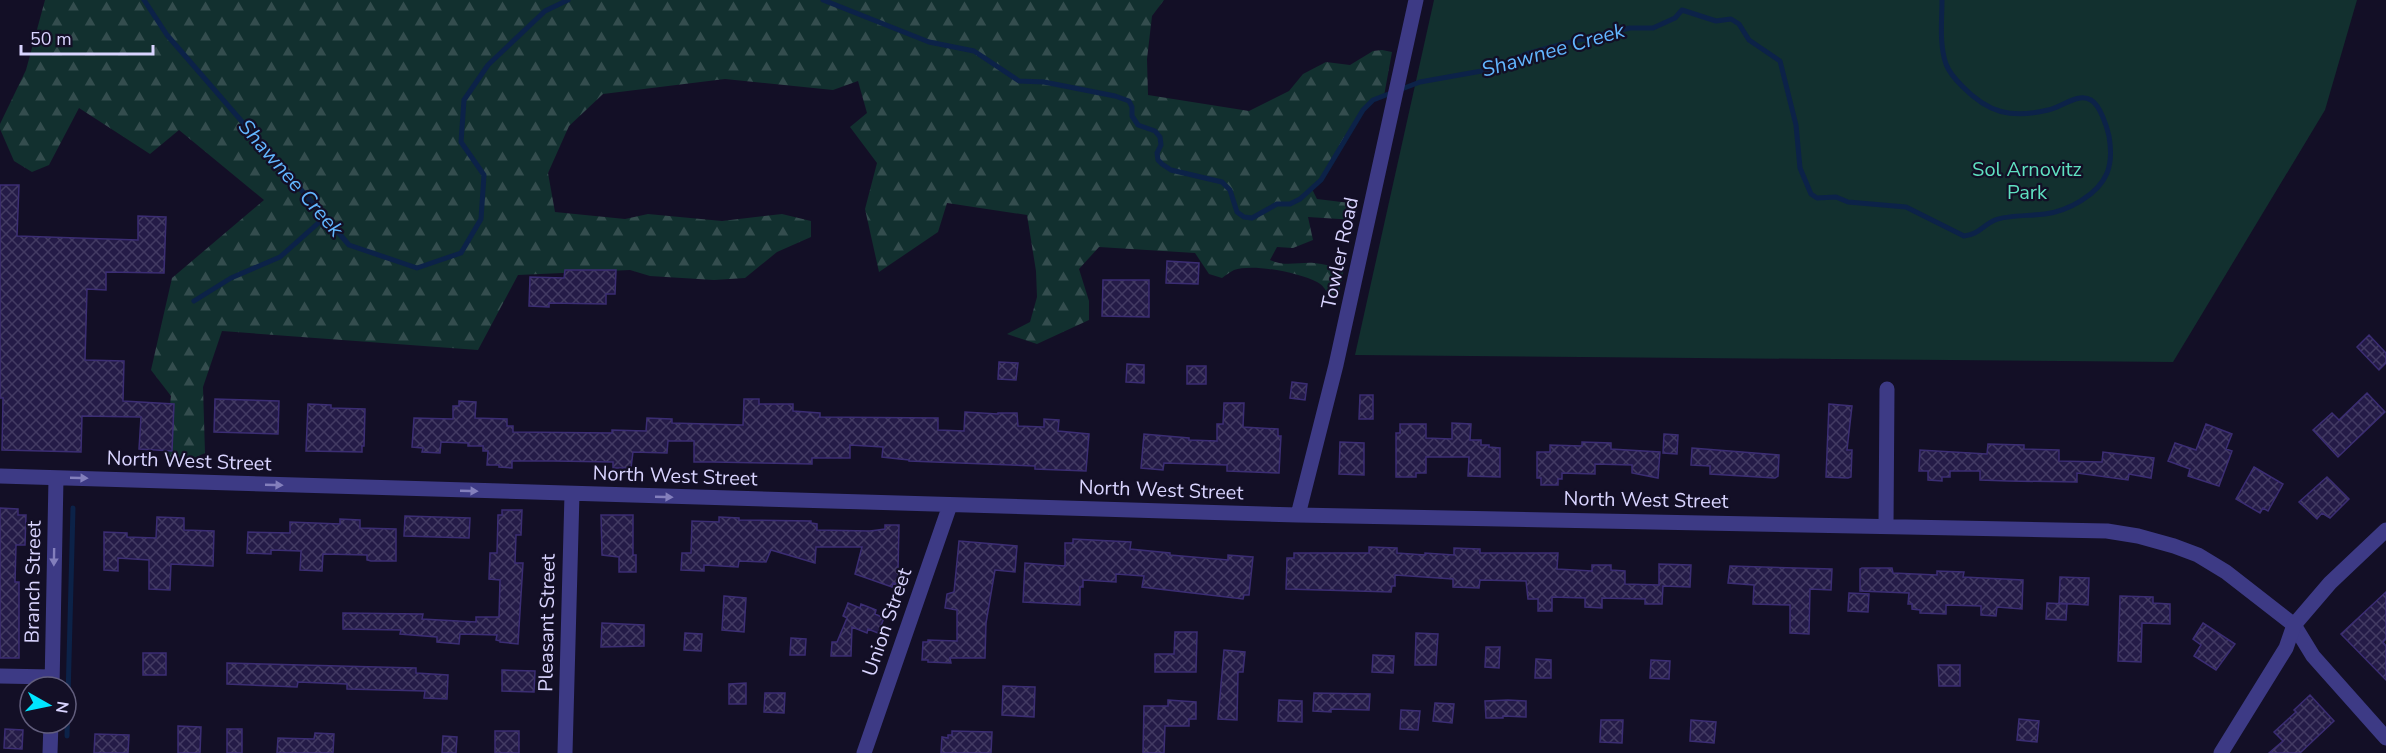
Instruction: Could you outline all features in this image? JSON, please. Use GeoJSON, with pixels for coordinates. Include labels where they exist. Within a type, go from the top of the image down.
{"type":"FeatureCollection","features":[{"type":"Feature","properties":{"kind":"street","name":"Towler Road"},"geometry":{"type":"LineString","coordinates":[[1298,515],[1336,365],[1416,0]]}},
{"type":"Feature","properties":{"kind":"street"},"geometry":{"type":"LineString","coordinates":[[1886,526],[1887,389]]}},
{"type":"Feature","properties":{"kind":"street","name":"North West Street"},"geometry":{"type":"LineString","coordinates":[[0,476],[1298,515],[2107,531],[2138,536],[2198,555],[2226,572],[2294,625]]}},
{"type":"Feature","properties":{"kind":"street","name":"Branch Street"},"geometry":{"type":"LineString","coordinates":[[52,675],[56,478]]}},
{"type":"Feature","properties":{"kind":"street","name":"Pleasant Street"},"geometry":{"type":"LineString","coordinates":[[565,753],[572,494]]}},
{"type":"Feature","properties":{"kind":"street","name":"Union Street"},"geometry":{"type":"LineString","coordinates":[[864,753],[950,505]]}},
{"type":"Feature","properties":{"kind":"street"},"geometry":{"type":"LineString","coordinates":[[2221,753],[2286,648],[2294,625],[2330,584],[2386,530]]}},
{"type":"Feature","properties":{"kind":"street"},"geometry":{"type":"LineString","coordinates":[[2294,625],[2313,656],[2386,738]]}},
{"type":"Feature","properties":{"kind":"street"},"geometry":{"type":"LineString","coordinates":[[0,676],[18,678]]}},
{"type":"Feature","properties":{"kind":"street"},"geometry":{"type":"LineString","coordinates":[[50,753],[51,735]]}},
{"type":"Feature","properties":{"kind":"green space"},"geometry":{"type":"Polygon","coordinates":[[[45,0],[1164,0],[1152,16],[1147,59],[1148,95],[1249,111],[1289,91],[1303,74],[1326,62],[1350,65],[1373,51],[1392,52],[1384,96],[1364,110],[1340,145],[1321,180],[1312,189],[1317,199],[1358,204],[1355,220],[1308,217],[1313,240],[1293,248],[1277,247],[1270,260],[1281,263],[1314,263],[1344,268],[1338,299],[1330,295],[1317,282],[1288,272],[1264,268],[1242,268],[1222,278],[1209,274],[1195,253],[1099,247],[1079,269],[1089,301],[1089,320],[1037,344],[1007,334],[1030,322],[1037,297],[1036,271],[1027,215],[947,203],[938,232],[879,272],[865,209],[877,163],[850,127],[867,113],[858,81],[833,90],[725,79],[603,94],[569,126],[548,173],[555,212],[625,219],[648,214],[722,221],[782,214],[811,221],[811,237],[777,252],[745,278],[714,280],[650,276],[630,270],[518,275],[478,350],[222,331],[203,387],[205,453],[183,463],[164,458],[171,396],[151,370],[172,278],[264,200],[179,130],[150,154],[79,108],[49,165],[32,172],[14,161],[0,124],[26,70],[45,0]]]}},
{"type":"Feature","properties":{"kind":"green space","name":"Sol Arnovitz Park"},"geometry":{"type":"Polygon","coordinates":[[[1434,0],[2357,0],[2325,110],[2173,362],[1355,355],[1434,0]]]}},
{"type":"Feature","properties":{"kind":"building"},"geometry":{"type":"Polygon","coordinates":[[[0,185],[19,185],[17,236],[138,240],[138,216],[166,217],[164,273],[106,272],[106,290],[87,289],[85,360],[124,361],[123,401],[174,404],[172,451],[139,449],[141,417],[82,416],[81,452],[2,450],[0,185]]]}},
{"type":"Feature","properties":{"kind":"building"},"geometry":{"type":"Polygon","coordinates":[[[1167,261],[1199,263],[1198,284],[1166,283],[1167,261]]]}},
{"type":"Feature","properties":{"kind":"building"},"geometry":{"type":"Polygon","coordinates":[[[565,270],[616,270],[615,294],[606,294],[606,304],[549,303],[549,307],[529,306],[530,277],[564,278],[565,270]]]}},
{"type":"Feature","properties":{"kind":"building"},"geometry":{"type":"Polygon","coordinates":[[[1103,280],[1149,280],[1149,317],[1102,316],[1103,280]]]}},
{"type":"Feature","properties":{"kind":"building"},"geometry":{"type":"Polygon","coordinates":[[[2369,335],[2386,353],[2386,363],[2379,370],[2357,347],[2369,335]]]}},
{"type":"Feature","properties":{"kind":"building"},"geometry":{"type":"Polygon","coordinates":[[[999,362],[1018,363],[1016,380],[998,379],[999,362]]]}},
{"type":"Feature","properties":{"kind":"building"},"geometry":{"type":"Polygon","coordinates":[[[1127,364],[1144,365],[1144,383],[1126,382],[1127,364]]]}},
{"type":"Feature","properties":{"kind":"building"},"geometry":{"type":"Polygon","coordinates":[[[1187,366],[1206,366],[1206,384],[1187,384],[1187,366]]]}},
{"type":"Feature","properties":{"kind":"building"},"geometry":{"type":"Polygon","coordinates":[[[1292,382],[1307,384],[1305,400],[1290,398],[1292,382]]]}},
{"type":"Feature","properties":{"kind":"building"},"geometry":{"type":"Polygon","coordinates":[[[2367,393],[2385,412],[2338,457],[2313,430],[2332,413],[2339,420],[2367,393]]]}},
{"type":"Feature","properties":{"kind":"building"},"geometry":{"type":"Polygon","coordinates":[[[1360,395],[1373,395],[1373,419],[1359,419],[1360,395]]]}},
{"type":"Feature","properties":{"kind":"building"},"geometry":{"type":"Polygon","coordinates":[[[215,399],[279,401],[278,434],[214,432],[215,399]]]}},
{"type":"Feature","properties":{"kind":"building"},"geometry":{"type":"Polygon","coordinates":[[[744,399],[759,399],[759,404],[793,404],[793,411],[820,413],[820,417],[938,418],[938,430],[964,431],[965,412],[1017,413],[1018,426],[1044,427],[1044,419],[1059,420],[1058,431],[1089,434],[1086,471],[1035,469],[1035,466],[909,461],[882,457],[883,447],[850,445],[850,458],[812,458],[812,464],[694,462],[694,441],[668,441],[667,453],[633,452],[631,468],[613,468],[613,462],[554,461],[512,461],[512,468],[499,467],[499,465],[487,465],[488,451],[483,451],[483,446],[441,442],[440,453],[422,452],[423,448],[412,447],[414,418],[453,419],[453,406],[459,406],[459,401],[476,402],[475,418],[507,419],[507,426],[513,426],[513,432],[612,433],[612,430],[646,431],[647,418],[672,419],[672,423],[743,425],[744,399]]]}},
{"type":"Feature","properties":{"kind":"building"},"geometry":{"type":"Polygon","coordinates":[[[1224,403],[1244,403],[1243,427],[1278,429],[1278,436],[1281,436],[1279,473],[1227,471],[1227,465],[1164,463],[1163,470],[1141,468],[1144,434],[1217,441],[1217,424],[1223,424],[1224,403]]]}},
{"type":"Feature","properties":{"kind":"building"},"geometry":{"type":"Polygon","coordinates":[[[308,404],[331,405],[331,408],[365,409],[362,452],[306,451],[308,404]]]}},
{"type":"Feature","properties":{"kind":"building"},"geometry":{"type":"Polygon","coordinates":[[[1829,404],[1852,406],[1847,450],[1852,450],[1851,477],[1848,478],[1826,477],[1829,404]]]}},
{"type":"Feature","properties":{"kind":"building"},"geometry":{"type":"Polygon","coordinates":[[[1452,423],[1471,424],[1470,440],[1481,440],[1481,445],[1500,448],[1500,477],[1468,476],[1469,457],[1426,457],[1426,473],[1416,473],[1416,477],[1396,477],[1396,433],[1400,433],[1400,424],[1426,424],[1426,438],[1452,439],[1452,423]]]}},
{"type":"Feature","properties":{"kind":"building"},"geometry":{"type":"Polygon","coordinates":[[[2206,424],[2232,434],[2226,449],[2232,451],[2219,486],[2188,476],[2190,469],[2168,461],[2175,443],[2196,450],[2206,424]]]}},
{"type":"Feature","properties":{"kind":"building"},"geometry":{"type":"Polygon","coordinates":[[[1664,434],[1678,435],[1677,454],[1663,453],[1664,434]]]}},
{"type":"Feature","properties":{"kind":"building"},"geometry":{"type":"Polygon","coordinates":[[[1340,442],[1364,443],[1364,475],[1339,474],[1340,442]]]}},
{"type":"Feature","properties":{"kind":"building"},"geometry":{"type":"Polygon","coordinates":[[[1582,442],[1611,443],[1611,449],[1660,452],[1658,478],[1632,473],[1632,465],[1595,464],[1595,474],[1562,473],[1562,479],[1558,479],[1558,485],[1541,485],[1541,478],[1537,478],[1537,452],[1550,452],[1550,445],[1582,446],[1582,442]]]}},
{"type":"Feature","properties":{"kind":"building"},"geometry":{"type":"Polygon","coordinates":[[[1988,444],[2024,445],[2024,449],[2059,450],[2059,461],[2102,462],[2103,452],[2154,458],[2151,478],[2129,474],[2128,480],[2077,473],[2077,482],[1980,480],[1980,471],[1950,471],[1950,477],[1942,477],[1942,481],[1928,480],[1928,471],[1919,471],[1920,450],[1987,454],[1988,444]]]}},
{"type":"Feature","properties":{"kind":"building"},"geometry":{"type":"Polygon","coordinates":[[[1692,448],[1779,455],[1778,476],[1775,478],[1710,474],[1710,466],[1691,465],[1692,448]]]}},
{"type":"Feature","properties":{"kind":"building"},"geometry":{"type":"Polygon","coordinates":[[[2254,467],[2283,484],[2268,511],[2263,508],[2260,513],[2236,499],[2254,467]]]}},
{"type":"Feature","properties":{"kind":"building"},"geometry":{"type":"Polygon","coordinates":[[[2327,477],[2349,499],[2330,518],[2322,513],[2317,519],[2299,502],[2327,477]]]}},
{"type":"Feature","properties":{"kind":"building"},"geometry":{"type":"Polygon","coordinates":[[[0,508],[18,509],[18,515],[26,515],[25,545],[16,545],[15,582],[19,582],[19,658],[0,658],[0,508]]]}},
{"type":"Feature","properties":{"kind":"building"},"geometry":{"type":"Polygon","coordinates":[[[502,510],[522,510],[521,535],[516,535],[515,563],[523,563],[518,644],[500,642],[496,640],[497,635],[460,634],[459,644],[437,642],[437,637],[400,634],[401,630],[343,629],[343,613],[423,614],[422,619],[476,622],[476,617],[499,617],[500,580],[489,579],[490,553],[497,553],[498,515],[502,515],[502,510]]]}},
{"type":"Feature","properties":{"kind":"building"},"geometry":{"type":"Polygon","coordinates":[[[601,515],[633,515],[633,555],[636,555],[636,572],[619,572],[619,557],[602,555],[601,515]]]}},
{"type":"Feature","properties":{"kind":"building"},"geometry":{"type":"Polygon","coordinates":[[[405,516],[470,518],[469,538],[404,536],[405,516]]]}},
{"type":"Feature","properties":{"kind":"building"},"geometry":{"type":"Polygon","coordinates":[[[157,517],[184,518],[184,530],[214,531],[213,566],[171,564],[170,590],[149,589],[149,560],[118,558],[118,571],[104,570],[104,532],[127,533],[127,537],[156,538],[157,517]]]}},
{"type":"Feature","properties":{"kind":"building"},"geometry":{"type":"Polygon","coordinates":[[[719,517],[739,518],[739,520],[811,521],[817,524],[817,530],[870,531],[885,529],[885,525],[899,525],[898,571],[900,571],[896,584],[893,583],[892,587],[855,574],[862,547],[816,547],[815,563],[771,550],[766,562],[739,561],[738,567],[704,565],[704,571],[681,570],[682,553],[691,553],[692,521],[719,522],[719,517]]]}},
{"type":"Feature","properties":{"kind":"building"},"geometry":{"type":"Polygon","coordinates":[[[340,519],[360,520],[360,528],[396,529],[396,561],[371,561],[367,560],[367,555],[323,554],[322,571],[300,570],[301,551],[271,550],[271,554],[247,553],[248,532],[290,533],[290,522],[340,524],[340,519]]]}},
{"type":"Feature","properties":{"kind":"building"},"geometry":{"type":"Polygon","coordinates":[[[1073,539],[1131,542],[1130,549],[1170,553],[1170,555],[1228,560],[1228,555],[1253,557],[1249,595],[1244,595],[1243,599],[1142,587],[1144,576],[1116,574],[1116,582],[1083,580],[1083,587],[1080,587],[1080,605],[1023,602],[1025,563],[1065,566],[1065,543],[1073,543],[1073,539]]]}},
{"type":"Feature","properties":{"kind":"building"},"geometry":{"type":"Polygon","coordinates":[[[959,541],[1017,546],[1015,572],[995,570],[986,623],[985,658],[950,658],[951,663],[928,662],[928,660],[922,660],[923,642],[928,642],[928,640],[957,641],[957,610],[945,608],[947,594],[954,592],[959,541]]]}},
{"type":"Feature","properties":{"kind":"building"},"geometry":{"type":"Polygon","coordinates":[[[1369,547],[1397,548],[1397,553],[1425,555],[1425,553],[1454,555],[1454,548],[1480,549],[1480,553],[1558,553],[1557,569],[1592,571],[1592,565],[1611,565],[1611,570],[1625,571],[1625,584],[1659,585],[1659,564],[1691,565],[1690,587],[1663,586],[1662,604],[1645,604],[1645,599],[1602,598],[1602,608],[1585,607],[1585,598],[1552,597],[1552,611],[1538,611],[1538,599],[1528,599],[1526,581],[1480,580],[1479,588],[1453,587],[1453,579],[1395,575],[1395,586],[1392,586],[1391,592],[1286,589],[1287,558],[1294,558],[1294,553],[1369,553],[1369,547]]]}},
{"type":"Feature","properties":{"kind":"building"},"geometry":{"type":"Polygon","coordinates":[[[1730,566],[1832,569],[1831,590],[1810,589],[1809,634],[1790,633],[1790,605],[1753,604],[1754,585],[1728,583],[1730,566]]]}},
{"type":"Feature","properties":{"kind":"building"},"geometry":{"type":"Polygon","coordinates":[[[1892,568],[1893,573],[1937,575],[1937,571],[1964,572],[1963,577],[2023,580],[2022,609],[1997,607],[1996,616],[1981,615],[1981,606],[1946,605],[1946,614],[1920,613],[1920,610],[1912,609],[1912,604],[1908,604],[1909,593],[1860,591],[1860,569],[1892,568]]]}},
{"type":"Feature","properties":{"kind":"building"},"geometry":{"type":"Polygon","coordinates":[[[2060,577],[2089,578],[2088,605],[2059,603],[2060,577]]]}},
{"type":"Feature","properties":{"kind":"building"},"geometry":{"type":"Polygon","coordinates":[[[2386,592],[2386,639],[2383,642],[2386,646],[2386,680],[2341,634],[2386,592]]]}},
{"type":"Feature","properties":{"kind":"building"},"geometry":{"type":"Polygon","coordinates":[[[1849,593],[1869,594],[1868,612],[1848,611],[1849,593]]]}},
{"type":"Feature","properties":{"kind":"building"},"geometry":{"type":"Polygon","coordinates":[[[724,596],[746,598],[744,632],[722,630],[724,596]]]}},
{"type":"Feature","properties":{"kind":"building"},"geometry":{"type":"Polygon","coordinates":[[[2120,596],[2153,597],[2153,603],[2170,604],[2170,624],[2142,623],[2141,662],[2118,661],[2120,596]]]}},
{"type":"Feature","properties":{"kind":"building"},"geometry":{"type":"Polygon","coordinates":[[[848,603],[860,608],[861,604],[876,610],[875,614],[884,618],[878,633],[868,629],[867,633],[852,627],[851,656],[831,656],[832,642],[837,642],[847,618],[843,616],[848,603]]]}},
{"type":"Feature","properties":{"kind":"building"},"geometry":{"type":"Polygon","coordinates":[[[2047,603],[2067,604],[2066,620],[2046,619],[2047,603]]]}},
{"type":"Feature","properties":{"kind":"building"},"geometry":{"type":"Polygon","coordinates":[[[602,623],[644,625],[644,646],[601,647],[602,623]]]}},
{"type":"Feature","properties":{"kind":"building"},"geometry":{"type":"Polygon","coordinates":[[[2203,623],[2235,644],[2216,670],[2194,656],[2201,645],[2193,639],[2203,623]]]}},
{"type":"Feature","properties":{"kind":"building"},"geometry":{"type":"Polygon","coordinates":[[[1175,632],[1197,632],[1196,672],[1155,672],[1155,654],[1174,654],[1175,632]]]}},
{"type":"Feature","properties":{"kind":"building"},"geometry":{"type":"Polygon","coordinates":[[[685,633],[702,634],[701,651],[684,650],[685,633]]]}},
{"type":"Feature","properties":{"kind":"building"},"geometry":{"type":"Polygon","coordinates":[[[1416,633],[1438,634],[1436,665],[1415,665],[1416,633]]]}},
{"type":"Feature","properties":{"kind":"building"},"geometry":{"type":"Polygon","coordinates":[[[791,638],[806,639],[805,655],[790,655],[791,638]]]}},
{"type":"Feature","properties":{"kind":"building"},"geometry":{"type":"Polygon","coordinates":[[[1486,647],[1500,647],[1499,668],[1485,667],[1486,647]]]}},
{"type":"Feature","properties":{"kind":"building"},"geometry":{"type":"Polygon","coordinates":[[[1224,650],[1245,652],[1243,672],[1238,672],[1237,720],[1218,719],[1224,650]]]}},
{"type":"Feature","properties":{"kind":"building"},"geometry":{"type":"Polygon","coordinates":[[[143,653],[166,653],[166,675],[143,675],[143,653]]]}},
{"type":"Feature","properties":{"kind":"building"},"geometry":{"type":"Polygon","coordinates":[[[1373,655],[1394,656],[1393,673],[1372,672],[1373,655]]]}},
{"type":"Feature","properties":{"kind":"building"},"geometry":{"type":"Polygon","coordinates":[[[1536,659],[1551,660],[1551,678],[1535,678],[1536,659]]]}},
{"type":"Feature","properties":{"kind":"building"},"geometry":{"type":"Polygon","coordinates":[[[1651,660],[1670,661],[1669,679],[1650,678],[1651,660]]]}},
{"type":"Feature","properties":{"kind":"building"},"geometry":{"type":"Polygon","coordinates":[[[227,663],[416,668],[416,673],[448,675],[447,699],[424,698],[425,691],[347,689],[347,684],[298,682],[297,687],[227,684],[227,663]]]}},
{"type":"Feature","properties":{"kind":"building"},"geometry":{"type":"Polygon","coordinates":[[[1938,665],[1960,665],[1960,686],[1939,686],[1938,665]]]}},
{"type":"Feature","properties":{"kind":"building"},"geometry":{"type":"Polygon","coordinates":[[[502,670],[535,671],[534,692],[502,691],[502,670]]]}},
{"type":"Feature","properties":{"kind":"building"},"geometry":{"type":"Polygon","coordinates":[[[746,683],[746,704],[729,704],[729,684],[746,683]]]}},
{"type":"Feature","properties":{"kind":"building"},"geometry":{"type":"Polygon","coordinates":[[[1003,686],[1035,687],[1034,717],[1002,715],[1003,686]]]}},
{"type":"Feature","properties":{"kind":"building"},"geometry":{"type":"Polygon","coordinates":[[[765,693],[785,693],[784,713],[764,712],[765,693]]]}},
{"type":"Feature","properties":{"kind":"building"},"geometry":{"type":"Polygon","coordinates":[[[1314,693],[1370,694],[1369,710],[1313,711],[1314,693]]]}},
{"type":"Feature","properties":{"kind":"building"},"geometry":{"type":"Polygon","coordinates":[[[2310,695],[2334,721],[2300,753],[2269,753],[2283,741],[2274,732],[2296,712],[2294,710],[2310,695]]]}},
{"type":"Feature","properties":{"kind":"building"},"geometry":{"type":"Polygon","coordinates":[[[1168,700],[1196,702],[1196,719],[1189,719],[1189,726],[1165,726],[1164,753],[1143,753],[1144,706],[1168,706],[1168,700]]]}},
{"type":"Feature","properties":{"kind":"building"},"geometry":{"type":"Polygon","coordinates":[[[1279,700],[1302,701],[1302,722],[1278,721],[1279,700]]]}},
{"type":"Feature","properties":{"kind":"building"},"geometry":{"type":"Polygon","coordinates":[[[1485,701],[1526,701],[1526,717],[1486,718],[1485,701]]]}},
{"type":"Feature","properties":{"kind":"building"},"geometry":{"type":"Polygon","coordinates":[[[1435,703],[1454,704],[1452,723],[1433,721],[1435,703]]]}},
{"type":"Feature","properties":{"kind":"building"},"geometry":{"type":"Polygon","coordinates":[[[1401,710],[1420,711],[1418,730],[1400,729],[1401,710]]]}},
{"type":"Feature","properties":{"kind":"building"},"geometry":{"type":"Polygon","coordinates":[[[2019,719],[2039,721],[2037,742],[2017,740],[2019,719]]]}},
{"type":"Feature","properties":{"kind":"building"},"geometry":{"type":"Polygon","coordinates":[[[1601,720],[1623,720],[1622,743],[1600,742],[1601,720]]]}},
{"type":"Feature","properties":{"kind":"building"},"geometry":{"type":"Polygon","coordinates":[[[1691,720],[1716,722],[1714,743],[1690,741],[1691,720]]]}},
{"type":"Feature","properties":{"kind":"building"},"geometry":{"type":"Polygon","coordinates":[[[178,726],[201,727],[200,753],[178,753],[178,726]]]}},
{"type":"Feature","properties":{"kind":"building"},"geometry":{"type":"Polygon","coordinates":[[[5,729],[18,730],[18,735],[23,735],[22,749],[4,748],[5,729]]]}},
{"type":"Feature","properties":{"kind":"building"},"geometry":{"type":"Polygon","coordinates":[[[227,729],[242,729],[242,753],[227,753],[227,729]]]}},
{"type":"Feature","properties":{"kind":"building"},"geometry":{"type":"Polygon","coordinates":[[[495,731],[519,731],[519,753],[495,753],[495,731]]]}},
{"type":"Feature","properties":{"kind":"building"},"geometry":{"type":"Polygon","coordinates":[[[952,731],[992,732],[991,753],[941,753],[942,737],[948,738],[948,735],[952,735],[952,731]]]}},
{"type":"Feature","properties":{"kind":"building"},"geometry":{"type":"Polygon","coordinates":[[[315,733],[334,734],[333,753],[277,753],[278,738],[314,739],[315,733]]]}},
{"type":"Feature","properties":{"kind":"building"},"geometry":{"type":"Polygon","coordinates":[[[95,734],[129,735],[128,753],[94,753],[95,734]]]}},
{"type":"Feature","properties":{"kind":"building"},"geometry":{"type":"Polygon","coordinates":[[[443,736],[457,737],[456,753],[442,753],[443,736]]]}},
{"type":"Feature","properties":{"kind":"waterway","name":"Shawnee Creek"},"geometry":{"type":"LineString","coordinates":[[144,0],[167,35],[349,245],[417,268],[461,253],[481,219],[484,175],[461,142],[464,100],[488,65],[545,11],[568,0]]}},
{"type":"Feature","properties":{"kind":"waterway","name":"Shawnee Creek"},"geometry":{"type":"LineString","coordinates":[[823,0],[929,42],[974,51],[1019,81],[1044,82],[1115,96],[1129,101],[1132,116],[1138,125],[1155,131],[1160,137],[1158,160],[1171,170],[1222,182],[1230,190],[1237,212],[1244,217],[1252,218],[1277,204],[1290,204],[1300,199],[1321,180],[1363,110],[1373,100],[1420,82],[1504,67],[1526,54],[1567,43],[1630,28],[1653,28],[1675,18],[1682,10],[1716,21],[1731,19],[1739,24],[1749,40],[1780,61],[1796,125],[1800,168],[1811,194],[1817,198],[1836,197],[1848,202],[1906,207],[1964,236],[1973,234],[2000,218],[2045,214],[2081,201],[2103,181],[2109,168],[2111,150],[2109,136],[2097,106],[2091,100],[2081,98],[2053,109],[2023,114],[2001,112],[1981,102],[1957,81],[1946,64],[1942,40],[1942,0]]}},
{"type":"Feature","properties":{"kind":"waterway"},"geometry":{"type":"LineString","coordinates":[[194,301],[231,278],[280,257],[325,217]]}},
{"type":"Feature","properties":{"kind":"waterway"},"geometry":{"type":"LineString","coordinates":[[67,736],[73,508]]}}]}
